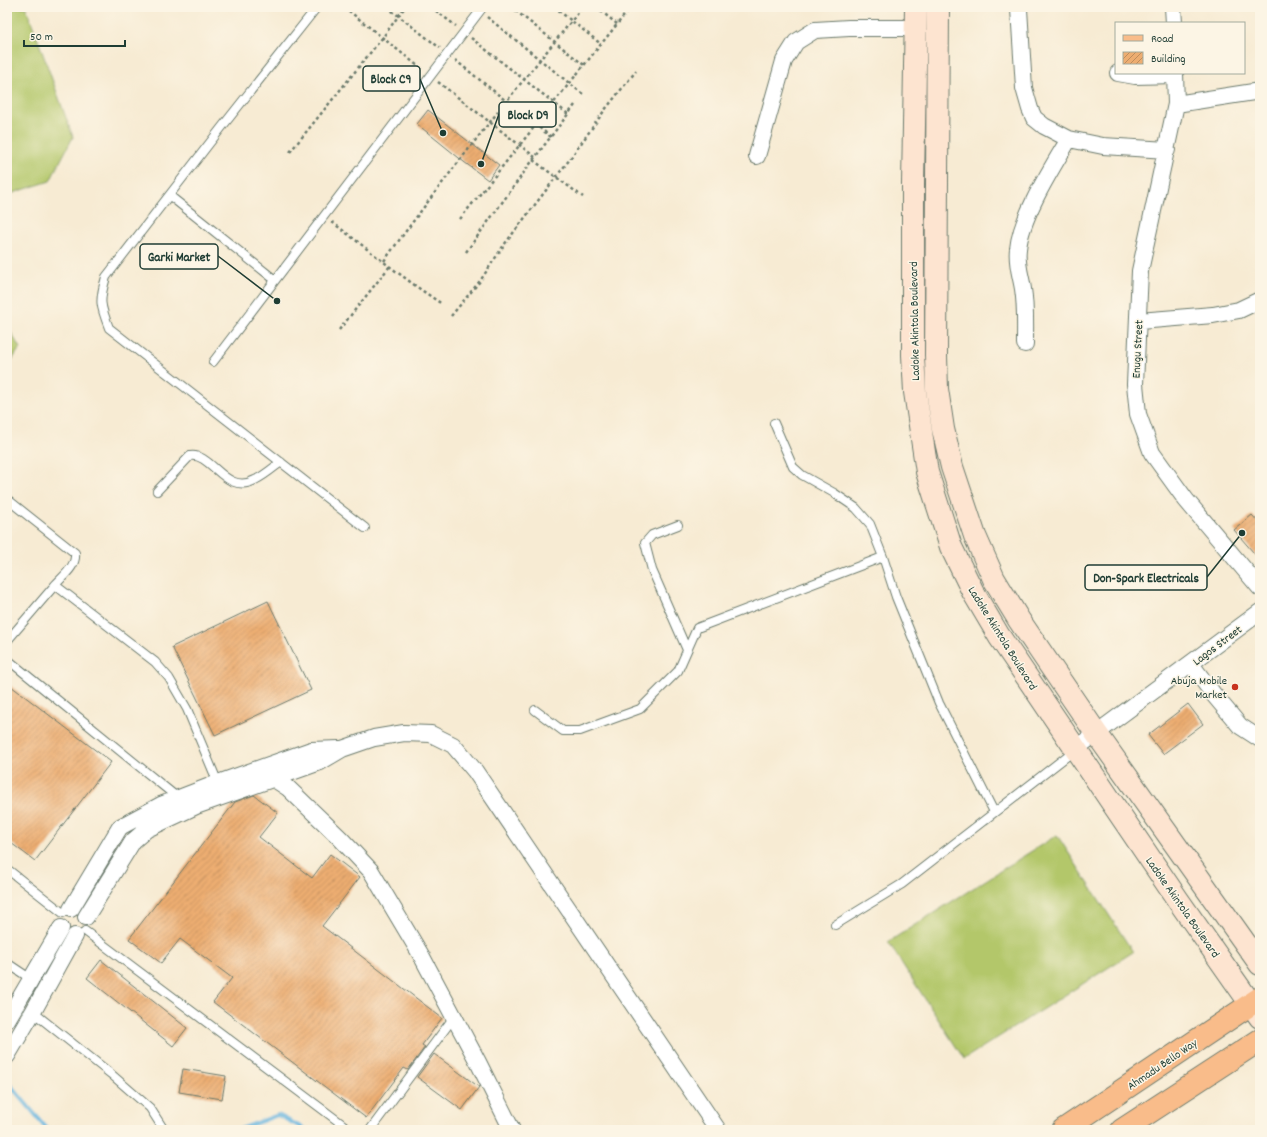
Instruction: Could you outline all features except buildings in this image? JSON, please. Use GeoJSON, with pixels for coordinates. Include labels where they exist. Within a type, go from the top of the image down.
{"type":"FeatureCollection","features":[{"type":"Feature","properties":{"kind":"main road","name":"Ahmadu Bello Way"},"geometry":{"type":"LineString","coordinates":[[1063,1130],[1257,1006]]}},
{"type":"Feature","properties":{"kind":"main road"},"geometry":{"type":"LineString","coordinates":[[1122,1130],[1260,1040]]}},
{"type":"Feature","properties":{"kind":"street","name":"Ladoke Akintola Boulevard"},"geometry":{"type":"LineString","coordinates":[[938,7],[937,389],[943,429],[952,467],[975,536],[994,579],[1019,620],[1096,733],[1260,964]]}},
{"type":"Feature","properties":{"kind":"street"},"geometry":{"type":"LineString","coordinates":[[1173,7],[1174,22]]}},
{"type":"Feature","properties":{"kind":"street"},"geometry":{"type":"LineString","coordinates":[[1019,9],[1024,88],[1034,118],[1044,126],[1069,139],[1103,146],[1167,150]]}},
{"type":"Feature","properties":{"kind":"street","name":"Ladoke Akintola Boulevard"},"geometry":{"type":"LineString","coordinates":[[916,17],[913,184],[913,355],[915,392],[928,472],[951,547],[973,592],[999,636],[1075,749],[1257,1006]]}},
{"type":"Feature","properties":{"kind":"street"},"geometry":{"type":"LineString","coordinates":[[757,156],[784,61],[796,42],[815,30],[849,28],[916,17]]}},
{"type":"Feature","properties":{"kind":"street"},"geometry":{"type":"LineString","coordinates":[[1126,74],[1135,76],[1175,74]]}},
{"type":"Feature","properties":{"kind":"street","name":"Enugu Street"},"geometry":{"type":"LineString","coordinates":[[1175,74],[1176,104],[1140,271],[1139,321],[1135,384],[1138,414],[1152,453],[1186,500],[1260,588]]}},
{"type":"Feature","properties":{"kind":"street"},"geometry":{"type":"LineString","coordinates":[[1176,104],[1260,91]]}},
{"type":"Feature","properties":{"kind":"street"},"geometry":{"type":"LineString","coordinates":[[1025,344],[1023,290],[1019,268],[1018,250],[1021,232],[1032,206],[1069,139]]}},
{"type":"Feature","properties":{"kind":"street"},"geometry":{"type":"LineString","coordinates":[[1139,321],[1213,315],[1240,310],[1260,300]]}},
{"type":"Feature","properties":{"kind":"street","name":"Lagos Street"},"geometry":{"type":"LineString","coordinates":[[1075,749],[1260,612]]}},
{"type":"Feature","properties":{"kind":"street"},"geometry":{"type":"LineString","coordinates":[[1191,664],[1240,726],[1260,739]]}},
{"type":"Feature","properties":{"kind":"street"},"geometry":{"type":"LineString","coordinates":[[7,1056],[133,841],[147,829],[196,806],[320,762],[342,749],[374,738],[404,733],[431,734],[454,745],[475,772],[718,1130]]}},
{"type":"Feature","properties":{"kind":"street"},"geometry":{"type":"LineString","coordinates":[[7,1020],[65,917],[120,827],[144,813],[178,798],[311,750],[342,749]]}},
{"type":"Feature","properties":{"kind":"street"},"geometry":{"type":"LineString","coordinates":[[259,769],[288,788],[340,838],[372,872],[454,1017],[512,1130]]}},
{"type":"Feature","properties":{"kind":"street"},"geometry":{"type":"LineString","coordinates":[[65,917],[80,910],[82,928]]}},
{"type":"Feature","properties":{"kind":"street"},"geometry":{"type":"LineString","coordinates":[[65,917],[64,932],[69,935],[82,928]]}},
{"type":"Feature","properties":{"kind":"lane"},"geometry":{"type":"LineString","coordinates":[[313,8],[170,196],[106,277],[101,294],[102,309],[109,328],[365,528]]}},
{"type":"Feature","properties":{"kind":"lane"},"geometry":{"type":"LineString","coordinates":[[213,362],[481,9]]}},
{"type":"Feature","properties":{"kind":"lane"},"geometry":{"type":"LineString","coordinates":[[170,196],[275,280]]}},
{"type":"Feature","properties":{"kind":"lane"},"geometry":{"type":"LineString","coordinates":[[774,423],[793,467],[802,475],[834,493],[856,508],[870,524],[896,597],[939,703],[994,812]]}},
{"type":"Feature","properties":{"kind":"lane"},"geometry":{"type":"LineString","coordinates":[[157,491],[190,456],[196,456],[204,459],[221,475],[234,482],[246,483],[255,480],[281,462]]}},
{"type":"Feature","properties":{"kind":"lane"},"geometry":{"type":"LineString","coordinates":[[7,499],[75,554],[76,559],[74,564],[55,584],[7,641]]}},
{"type":"Feature","properties":{"kind":"lane"},"geometry":{"type":"LineString","coordinates":[[678,524],[652,535],[646,543],[652,570],[687,650]]}},
{"type":"Feature","properties":{"kind":"lane"},"geometry":{"type":"LineString","coordinates":[[535,710],[563,731],[580,731],[640,709],[678,671],[697,628],[883,557]]}},
{"type":"Feature","properties":{"kind":"lane"},"geometry":{"type":"LineString","coordinates":[[55,584],[155,662],[169,678],[187,709],[218,783]]}},
{"type":"Feature","properties":{"kind":"lane"},"geometry":{"type":"LineString","coordinates":[[7,659],[178,798]]}},
{"type":"Feature","properties":{"kind":"lane"},"geometry":{"type":"LineString","coordinates":[[835,925],[902,884],[1075,749]]}},
{"type":"Feature","properties":{"kind":"lane"},"geometry":{"type":"LineString","coordinates":[[7,869],[65,917]]}},
{"type":"Feature","properties":{"kind":"lane"},"geometry":{"type":"LineString","coordinates":[[82,928],[350,1130]]}},
{"type":"Feature","properties":{"kind":"lane"},"geometry":{"type":"LineString","coordinates":[[7,963],[31,979]]}},
{"type":"Feature","properties":{"kind":"lane"},"geometry":{"type":"LineString","coordinates":[[33,1012],[111,1074],[150,1108],[164,1130]]}},
{"type":"Feature","properties":{"kind":"lane"},"geometry":{"type":"LineString","coordinates":[[370,1130],[454,1017]]}},
{"type":"Feature","properties":{"kind":"path"},"geometry":{"type":"LineString","coordinates":[[387,7],[551,136]]}},
{"type":"Feature","properties":{"kind":"path"},"geometry":{"type":"LineString","coordinates":[[290,152],[383,37],[405,7]]}},
{"type":"Feature","properties":{"kind":"path"},"geometry":{"type":"LineString","coordinates":[[431,7],[568,114]]}},
{"type":"Feature","properties":{"kind":"path"},"geometry":{"type":"LineString","coordinates":[[511,7],[584,65]]}},
{"type":"Feature","properties":{"kind":"path"},"geometry":{"type":"LineString","coordinates":[[554,7],[601,44]]}},
{"type":"Feature","properties":{"kind":"path"},"geometry":{"type":"LineString","coordinates":[[384,261],[419,212],[583,7]]}},
{"type":"Feature","properties":{"kind":"path"},"geometry":{"type":"LineString","coordinates":[[596,7],[617,24]]}},
{"type":"Feature","properties":{"kind":"path"},"geometry":{"type":"LineString","coordinates":[[460,219],[631,7]]}},
{"type":"Feature","properties":{"kind":"path"},"geometry":{"type":"LineString","coordinates":[[481,9],[584,95]]}},
{"type":"Feature","properties":{"kind":"path"},"geometry":{"type":"LineString","coordinates":[[451,316],[480,281],[504,245],[604,111],[636,71]]}},
{"type":"Feature","properties":{"kind":"path"},"geometry":{"type":"LineString","coordinates":[[466,252],[551,136],[575,106]]}},
{"type":"Feature","properties":{"kind":"path"},"geometry":{"type":"LineString","coordinates":[[519,145],[556,177],[583,197]]}},
{"type":"Feature","properties":{"kind":"path"},"geometry":{"type":"LineString","coordinates":[[324,216],[420,290],[442,304]]}},
{"type":"Feature","properties":{"kind":"path"},"geometry":{"type":"LineString","coordinates":[[339,330],[390,266]]}},
{"type":"Feature","properties":{"kind":"green space"},"geometry":{"type":"Polygon","coordinates":[[[7,7],[26,7],[73,137],[50,181],[7,195],[7,7]]]}},
{"type":"Feature","properties":{"kind":"green space"},"geometry":{"type":"Polygon","coordinates":[[[7,326],[20,348],[7,367],[7,326]]]}},
{"type":"Feature","properties":{"kind":"green space"},"geometry":{"type":"Polygon","coordinates":[[[1057,835],[1133,952],[964,1059],[888,942],[1057,835]]]}},
{"type":"Feature","properties":{"kind":"waterway"},"geometry":{"type":"LineString","coordinates":[[7,1081],[48,1130]]}},
{"type":"Feature","properties":{"kind":"waterway"},"geometry":{"type":"LineString","coordinates":[[238,1130],[278,1115],[306,1130]]}},
{"type":"Feature","properties":{"kind":"place","name":"Block C9"},"geometry":{"type":"Point","coordinates":[443,133]}},
{"type":"Feature","properties":{"kind":"place","name":"Block D9"},"geometry":{"type":"Point","coordinates":[481,164]}},
{"type":"Feature","properties":{"kind":"place","name":"Garki Market"},"geometry":{"type":"Point","coordinates":[277,301]}},
{"type":"Feature","properties":{"kind":"place","name":"Don-Spark Electricals"},"geometry":{"type":"Point","coordinates":[1242,533]}},
{"type":"Feature","properties":{"kind":"place","name":"Abuja Mobile Market"},"geometry":{"type":"Point","coordinates":[1235,687]}}]}
